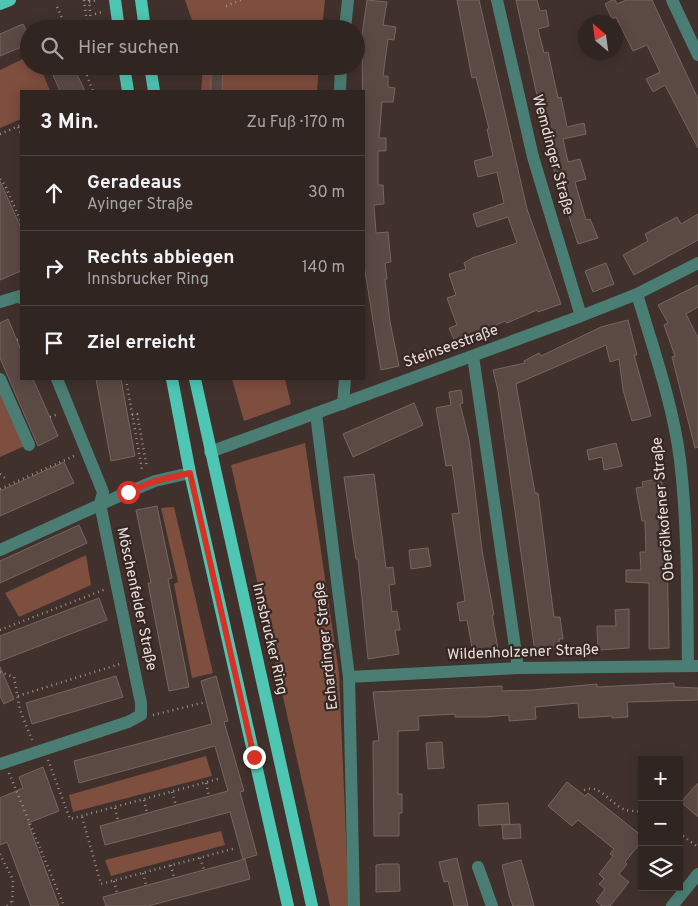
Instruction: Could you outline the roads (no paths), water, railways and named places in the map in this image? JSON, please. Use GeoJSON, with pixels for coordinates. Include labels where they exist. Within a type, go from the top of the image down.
{"type":"FeatureCollection","features":[{"type":"Feature","properties":{"kind":"main road"},"geometry":{"type":"LineString","coordinates":[[0,4],[10,0]]}},
{"type":"Feature","properties":{"kind":"main road"},"geometry":{"type":"LineString","coordinates":[[114,20],[115,0]]}},
{"type":"Feature","properties":{"kind":"main road"},"geometry":{"type":"LineString","coordinates":[[141,0],[144,20]]}},
{"type":"Feature","properties":{"kind":"main road"},"geometry":{"type":"LineString","coordinates":[[125,75],[128,90]]}},
{"type":"Feature","properties":{"kind":"main road"},"geometry":{"type":"LineString","coordinates":[[151,75],[154,90]]}},
{"type":"Feature","properties":{"kind":"main road"},"geometry":{"type":"LineString","coordinates":[[172,380],[190,473],[288,906]]}},
{"type":"Feature","properties":{"kind":"main road","name":"Innsbrucker Ring"},"geometry":{"type":"LineString","coordinates":[[195,380],[312,906]]}},
{"type":"Feature","properties":{"kind":"street"},"geometry":{"type":"LineString","coordinates":[[346,20],[348,0]]}},
{"type":"Feature","properties":{"kind":"street","name":"Wemdinger Straße"},"geometry":{"type":"LineString","coordinates":[[498,0],[533,157],[581,316]]}},
{"type":"Feature","properties":{"kind":"street"},"geometry":{"type":"LineString","coordinates":[[672,0],[698,55]]}},
{"type":"Feature","properties":{"kind":"street"},"geometry":{"type":"LineString","coordinates":[[340,90],[341,75]]}},
{"type":"Feature","properties":{"kind":"street","name":"Steinseestraße"},"geometry":{"type":"LineString","coordinates":[[210,452],[581,316],[637,294],[698,263]]}},
{"type":"Feature","properties":{"kind":"street","name":"Oberölkofener Straße"},"geometry":{"type":"LineString","coordinates":[[637,294],[671,414],[678,450],[693,568],[693,666]]}},
{"type":"Feature","properties":{"kind":"street"},"geometry":{"type":"LineString","coordinates":[[0,302],[20,297]]}},
{"type":"Feature","properties":{"kind":"street"},"geometry":{"type":"LineString","coordinates":[[473,356],[518,668]]}},
{"type":"Feature","properties":{"kind":"street"},"geometry":{"type":"LineString","coordinates":[[0,379],[29,445]]}},
{"type":"Feature","properties":{"kind":"street","name":"Möschenfelder Straße"},"geometry":{"type":"LineString","coordinates":[[2,763],[128,722],[141,715],[141,703],[100,504],[103,492],[57,380]]}},
{"type":"Feature","properties":{"kind":"street"},"geometry":{"type":"LineString","coordinates":[[343,404],[345,380]]}},
{"type":"Feature","properties":{"kind":"street","name":"Echardinger Straße"},"geometry":{"type":"LineString","coordinates":[[316,414],[350,677],[354,906]]}},
{"type":"Feature","properties":{"kind":"street"},"geometry":{"type":"LineString","coordinates":[[0,550],[155,481],[190,473]]}},
{"type":"Feature","properties":{"kind":"street","name":"Wildenholzener Straße"},"geometry":{"type":"LineString","coordinates":[[350,677],[518,668],[693,666]]}},
{"type":"Feature","properties":{"kind":"street"},"geometry":{"type":"LineString","coordinates":[[478,867],[492,906]]}},
{"type":"Feature","properties":{"kind":"street"},"geometry":{"type":"LineString","coordinates":[[672,906],[698,874]]}}]}
